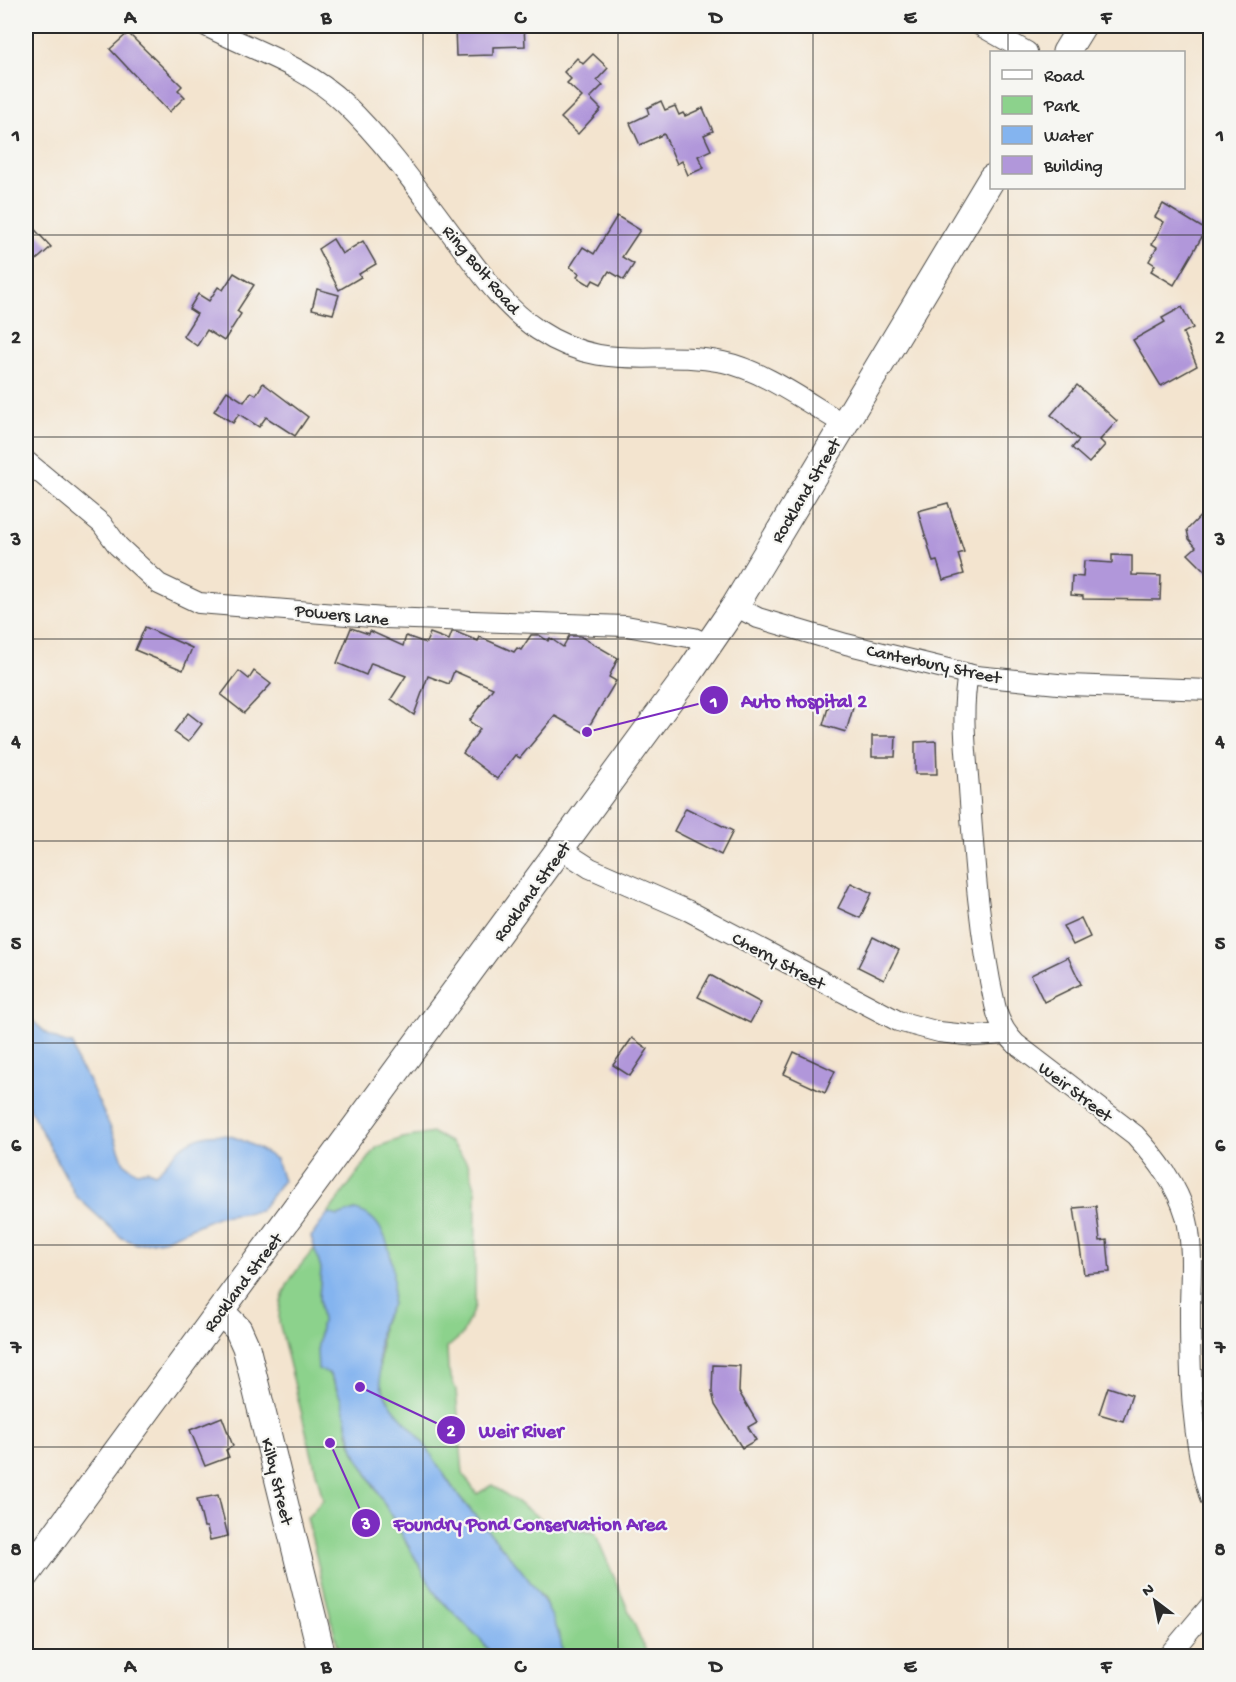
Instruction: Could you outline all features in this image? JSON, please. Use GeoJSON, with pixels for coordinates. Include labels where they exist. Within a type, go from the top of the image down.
{"type":"FeatureCollection","features":[{"type":"Feature","properties":{"kind":"main road"},"geometry":{"type":"LineString","coordinates":[[1067,51],[1082,26]]}},
{"type":"Feature","properties":{"kind":"main road","name":"Rockland Street"},"geometry":{"type":"LineString","coordinates":[[26,1575],[562,850],[709,645],[735,606],[990,181]]}},
{"type":"Feature","properties":{"kind":"main road","name":"Kilby Street"},"geometry":{"type":"LineString","coordinates":[[221,1312],[238,1329],[246,1347],[322,1656]]}},
{"type":"Feature","properties":{"kind":"street","name":"Ring Bolt Road"},"geometry":{"type":"LineString","coordinates":[[206,26],[288,63],[318,82],[343,102],[396,161],[502,299],[538,330],[572,347],[610,358],[708,360],[734,365],[844,424]]}},
{"type":"Feature","properties":{"kind":"street"},"geometry":{"type":"LineString","coordinates":[[981,26],[1025,51]]}},
{"type":"Feature","properties":{"kind":"street","name":"Powers Lane"},"geometry":{"type":"LineString","coordinates":[[26,461],[96,519],[118,546],[159,584],[199,603],[238,608],[280,608],[384,618],[626,626],[694,638],[709,645]]}},
{"type":"Feature","properties":{"kind":"street","name":"Canterbury Street"},"geometry":{"type":"LineString","coordinates":[[735,606],[758,618],[835,641],[968,674],[1068,685],[1210,690]]}},
{"type":"Feature","properties":{"kind":"street","name":"Weir Street"},"geometry":{"type":"LineString","coordinates":[[968,674],[963,707],[976,869],[995,1006],[1006,1034],[1026,1053],[1135,1136],[1162,1167],[1180,1202],[1187,1223],[1190,1247],[1190,1390],[1199,1458],[1210,1498]]}},
{"type":"Feature","properties":{"kind":"street","name":"Cherry Street"},"geometry":{"type":"LineString","coordinates":[[562,850],[590,868],[689,911],[898,1021],[917,1028],[966,1035],[1006,1034]]}},
{"type":"Feature","properties":{"kind":"street"},"geometry":{"type":"LineString","coordinates":[[1168,1656],[1210,1606]]}},
{"type":"Feature","properties":{"kind":"green space"},"geometry":{"type":"Polygon","coordinates":[[[433,1133],[450,1142],[468,1163],[476,1191],[475,1306],[462,1335],[447,1348],[448,1370],[456,1390],[463,1474],[477,1494],[492,1485],[550,1525],[595,1533],[648,1656],[563,1656],[544,1599],[455,1491],[421,1440],[395,1412],[379,1380],[382,1324],[392,1304],[391,1266],[355,1210],[338,1216],[328,1213],[377,1147],[403,1138],[433,1133]]]}},
{"type":"Feature","properties":{"kind":"green space"},"geometry":{"type":"Polygon","coordinates":[[[315,1248],[321,1269],[319,1298],[322,1321],[317,1351],[345,1406],[348,1433],[355,1453],[437,1596],[481,1640],[493,1656],[340,1656],[307,1518],[323,1500],[279,1322],[279,1310],[285,1290],[315,1248]]]}},
{"type":"Feature","properties":{"kind":"water"},"geometry":{"type":"Polygon","coordinates":[[[26,1014],[53,1037],[73,1044],[77,1063],[88,1079],[114,1135],[124,1163],[137,1172],[148,1170],[155,1173],[191,1141],[216,1134],[240,1139],[276,1159],[283,1181],[260,1211],[219,1216],[164,1240],[137,1244],[122,1238],[76,1196],[26,1102],[26,1014]]]}},
{"type":"Feature","properties":{"kind":"water"},"geometry":{"type":"Polygon","coordinates":[[[355,1210],[367,1215],[377,1223],[384,1234],[392,1262],[392,1303],[382,1323],[379,1348],[379,1368],[383,1391],[396,1411],[422,1441],[455,1491],[536,1590],[559,1634],[563,1656],[493,1656],[481,1640],[437,1596],[355,1452],[335,1384],[329,1373],[318,1369],[317,1351],[322,1321],[319,1298],[321,1269],[311,1237],[328,1213],[338,1216],[355,1210]]]}},
{"type":"Feature","properties":{"kind":"building"},"geometry":{"type":"Polygon","coordinates":[[[455,26],[524,26],[525,46],[493,47],[493,55],[456,56],[455,26]]]}},
{"type":"Feature","properties":{"kind":"building"},"geometry":{"type":"Polygon","coordinates":[[[128,33],[182,86],[178,90],[185,97],[169,112],[110,49],[128,33]]]}},
{"type":"Feature","properties":{"kind":"building"},"geometry":{"type":"Polygon","coordinates":[[[593,54],[608,68],[597,80],[603,85],[590,98],[601,109],[578,134],[561,118],[582,97],[567,83],[571,79],[564,72],[577,58],[583,64],[593,54]]]}},
{"type":"Feature","properties":{"kind":"building"},"geometry":{"type":"Polygon","coordinates":[[[661,101],[665,110],[675,106],[679,115],[683,113],[685,116],[703,108],[713,131],[704,135],[711,150],[698,156],[704,168],[688,175],[682,161],[677,164],[664,134],[640,145],[630,123],[649,114],[647,108],[661,101]]]}},
{"type":"Feature","properties":{"kind":"building"},"geometry":{"type":"Polygon","coordinates":[[[1163,204],[1206,230],[1174,285],[1151,271],[1155,265],[1149,261],[1157,247],[1152,244],[1164,222],[1155,217],[1163,204]]]}},
{"type":"Feature","properties":{"kind":"building"},"geometry":{"type":"Polygon","coordinates":[[[617,216],[640,230],[622,257],[634,264],[624,280],[609,271],[601,284],[593,280],[590,285],[577,277],[579,273],[570,267],[583,247],[594,254],[617,216]]]}},
{"type":"Feature","properties":{"kind":"building"},"geometry":{"type":"Polygon","coordinates":[[[26,220],[51,247],[33,263],[26,255],[26,220]]]}},
{"type":"Feature","properties":{"kind":"building"},"geometry":{"type":"Polygon","coordinates":[[[333,239],[342,254],[363,241],[376,264],[359,274],[361,277],[339,290],[318,249],[333,239]]]}},
{"type":"Feature","properties":{"kind":"building"},"geometry":{"type":"Polygon","coordinates":[[[234,273],[254,285],[237,311],[241,314],[224,341],[207,330],[197,346],[183,336],[197,314],[189,309],[198,294],[209,301],[218,287],[223,290],[234,273]]]}},
{"type":"Feature","properties":{"kind":"building"},"geometry":{"type":"Polygon","coordinates":[[[317,289],[339,295],[333,314],[312,309],[317,289]]]}},
{"type":"Feature","properties":{"kind":"building"},"geometry":{"type":"Polygon","coordinates":[[[1182,307],[1193,328],[1183,333],[1197,366],[1161,386],[1133,340],[1165,322],[1162,318],[1182,307]]]}},
{"type":"Feature","properties":{"kind":"building"},"geometry":{"type":"Polygon","coordinates":[[[263,383],[308,417],[295,436],[266,417],[259,427],[239,414],[233,423],[214,411],[227,391],[244,402],[251,392],[256,395],[263,383]]]}},
{"type":"Feature","properties":{"kind":"building"},"geometry":{"type":"Polygon","coordinates":[[[1077,385],[1117,421],[1100,440],[1105,445],[1089,463],[1072,448],[1079,440],[1051,415],[1077,385]]]}},
{"type":"Feature","properties":{"kind":"building"},"geometry":{"type":"Polygon","coordinates":[[[948,503],[964,552],[958,554],[964,574],[943,580],[937,561],[933,562],[918,511],[948,503]]]}},
{"type":"Feature","properties":{"kind":"building"},"geometry":{"type":"Polygon","coordinates":[[[1210,506],[1210,576],[1188,554],[1196,547],[1189,539],[1187,530],[1210,506]]]}},
{"type":"Feature","properties":{"kind":"building"},"geometry":{"type":"Polygon","coordinates":[[[1112,555],[1132,556],[1132,575],[1161,576],[1160,600],[1083,599],[1083,596],[1071,595],[1072,576],[1083,577],[1084,561],[1112,563],[1112,555]]]}},
{"type":"Feature","properties":{"kind":"building"},"geometry":{"type":"Polygon","coordinates":[[[145,627],[192,648],[183,670],[135,650],[145,627]]]}},
{"type":"Feature","properties":{"kind":"building"},"geometry":{"type":"Polygon","coordinates":[[[351,628],[369,634],[370,631],[403,646],[406,636],[426,643],[430,633],[449,640],[452,632],[456,632],[478,641],[480,637],[514,652],[517,648],[521,650],[531,635],[539,635],[548,641],[550,638],[563,647],[569,636],[580,636],[618,658],[609,677],[616,681],[585,733],[555,716],[520,758],[515,755],[497,779],[463,753],[480,729],[469,721],[493,688],[454,671],[449,684],[428,676],[414,715],[391,699],[406,676],[371,663],[366,675],[337,663],[351,628]]]}},
{"type":"Feature","properties":{"kind":"building"},"geometry":{"type":"Polygon","coordinates":[[[239,671],[249,679],[254,671],[271,684],[244,713],[221,695],[239,671]]]}},
{"type":"Feature","properties":{"kind":"building"},"geometry":{"type":"Polygon","coordinates":[[[830,701],[853,708],[846,732],[823,725],[830,701]]]}},
{"type":"Feature","properties":{"kind":"building"},"geometry":{"type":"Polygon","coordinates":[[[188,713],[202,724],[188,742],[174,732],[188,713]]]}},
{"type":"Feature","properties":{"kind":"building"},"geometry":{"type":"Polygon","coordinates":[[[872,736],[896,736],[895,757],[872,757],[872,736]]]}},
{"type":"Feature","properties":{"kind":"building"},"geometry":{"type":"Polygon","coordinates":[[[936,741],[937,774],[915,774],[915,742],[936,741]]]}},
{"type":"Feature","properties":{"kind":"building"},"geometry":{"type":"Polygon","coordinates":[[[686,808],[733,831],[721,855],[674,831],[686,808]]]}},
{"type":"Feature","properties":{"kind":"building"},"geometry":{"type":"Polygon","coordinates":[[[851,883],[872,893],[860,918],[838,908],[851,883]]]}},
{"type":"Feature","properties":{"kind":"building"},"geometry":{"type":"Polygon","coordinates":[[[1081,918],[1090,937],[1073,945],[1063,926],[1081,918]]]}},
{"type":"Feature","properties":{"kind":"building"},"geometry":{"type":"Polygon","coordinates":[[[873,937],[899,950],[884,980],[858,967],[873,937]]]}},
{"type":"Feature","properties":{"kind":"building"},"geometry":{"type":"Polygon","coordinates":[[[1068,957],[1081,984],[1044,1002],[1031,975],[1068,957]]]}},
{"type":"Feature","properties":{"kind":"building"},"geometry":{"type":"Polygon","coordinates":[[[710,975],[761,1003],[750,1023],[698,997],[710,975]]]}},
{"type":"Feature","properties":{"kind":"building"},"geometry":{"type":"Polygon","coordinates":[[[632,1038],[648,1049],[630,1076],[613,1065],[632,1038]]]}},
{"type":"Feature","properties":{"kind":"building"},"geometry":{"type":"Polygon","coordinates":[[[794,1052],[835,1071],[825,1093],[784,1074],[794,1052]]]}},
{"type":"Feature","properties":{"kind":"building"},"geometry":{"type":"Polygon","coordinates":[[[1096,1206],[1100,1241],[1107,1240],[1110,1272],[1084,1274],[1074,1208],[1096,1206]]]}},
{"type":"Feature","properties":{"kind":"building"},"geometry":{"type":"Polygon","coordinates":[[[713,1365],[740,1366],[739,1392],[757,1422],[748,1427],[756,1440],[742,1448],[715,1405],[712,1392],[713,1365]]]}},
{"type":"Feature","properties":{"kind":"building"},"geometry":{"type":"Polygon","coordinates":[[[1108,1387],[1132,1395],[1123,1421],[1099,1414],[1108,1387]]]}},
{"type":"Feature","properties":{"kind":"building"},"geometry":{"type":"Polygon","coordinates":[[[222,1417],[233,1446],[226,1450],[229,1457],[205,1466],[190,1430],[222,1417]]]}},
{"type":"Feature","properties":{"kind":"building"},"geometry":{"type":"Polygon","coordinates":[[[218,1495],[228,1536],[210,1540],[197,1499],[218,1495]]]}},
{"type":"Feature","properties":{"kind":"place","name":"Auto Hospital 2"},"geometry":{"type":"Point","coordinates":[587,732]}},
{"type":"Feature","properties":{"kind":"place","name":"Weir River"},"geometry":{"type":"Point","coordinates":[360,1387]}},
{"type":"Feature","properties":{"kind":"place","name":"Foundry Pond Conservation Area"},"geometry":{"type":"Point","coordinates":[330,1443]}}]}
